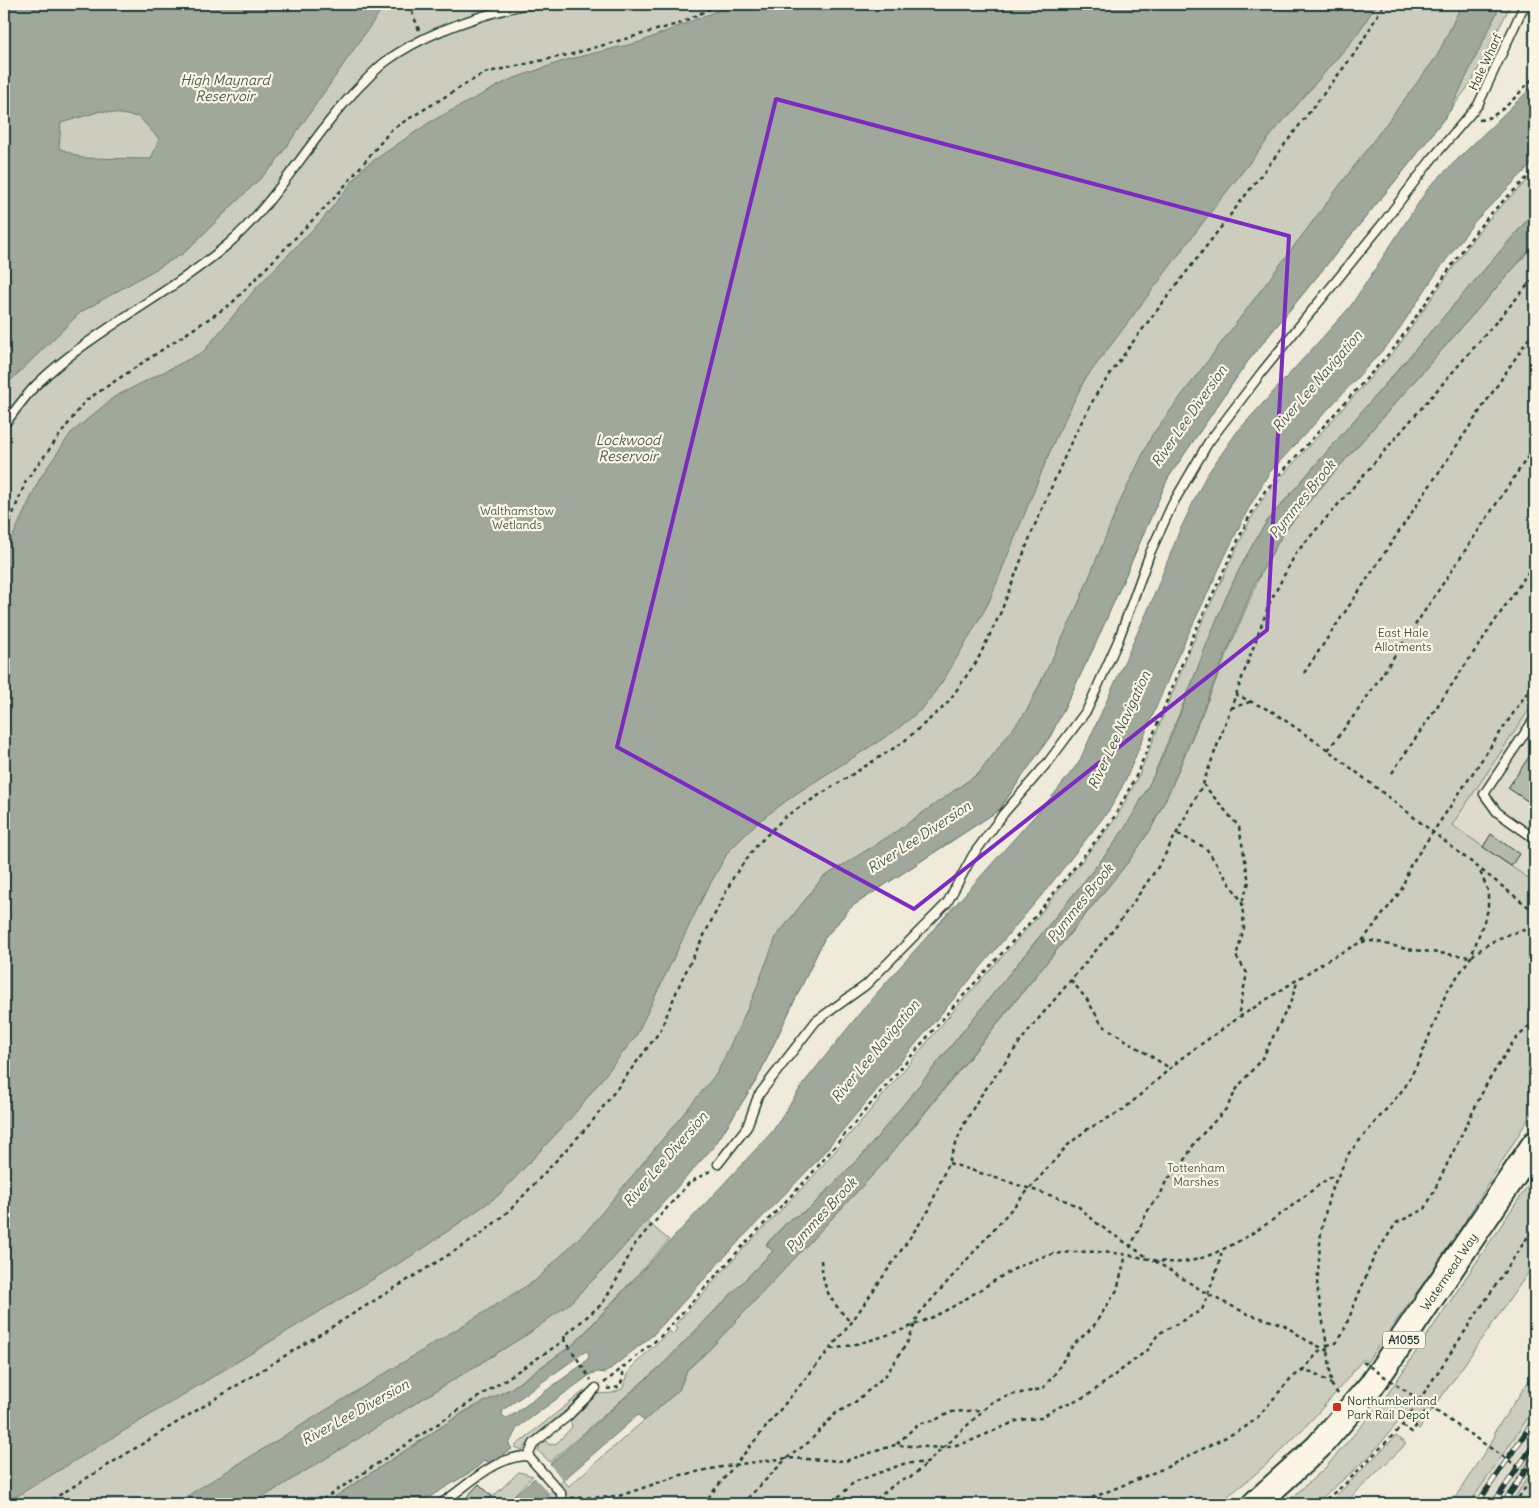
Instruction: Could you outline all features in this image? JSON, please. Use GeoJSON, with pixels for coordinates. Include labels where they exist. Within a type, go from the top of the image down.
{"type":"FeatureCollection","features":[{"type":"Feature","properties":{"kind":"main road","name":"Watermead Way"},"geometry":{"type":"LineString","coordinates":[[1255,1504],[1318,1446],[1353,1407],[1395,1353],[1535,1144]]}},
{"type":"Feature","properties":{"kind":"lane"},"geometry":{"type":"LineString","coordinates":[[4,425],[36,384],[78,350],[180,281],[228,244],[269,200],[346,101],[384,62],[423,39],[499,11],[528,4]]}},
{"type":"Feature","properties":{"kind":"lane","name":"Hale Wharf"},"geometry":{"type":"LineString","coordinates":[[718,1164],[747,1127],[758,1096],[816,1021],[866,985],[947,903],[973,855],[1004,812],[1049,761],[1087,710],[1118,641],[1154,545],[1172,505],[1208,443],[1262,372],[1384,222],[1430,160],[1478,105],[1522,10],[1529,4]]}},
{"type":"Feature","properties":{"kind":"lane"},"geometry":{"type":"LineString","coordinates":[[1535,718],[1484,794],[1497,812],[1535,839]]}},
{"type":"Feature","properties":{"kind":"lane"},"geometry":{"type":"LineString","coordinates":[[528,1456],[534,1443],[599,1389]]}},
{"type":"Feature","properties":{"kind":"lane"},"geometry":{"type":"LineString","coordinates":[[528,1456],[561,1492],[562,1501]]}},
{"type":"Feature","properties":{"kind":"lane"},"geometry":{"type":"LineString","coordinates":[[440,1504],[493,1467],[513,1457],[528,1456]]}},
{"type":"Feature","properties":{"kind":"path"},"geometry":{"type":"LineString","coordinates":[[409,4],[423,39]]}},
{"type":"Feature","properties":{"kind":"path"},"geometry":{"type":"LineString","coordinates":[[4,536],[26,481],[84,401],[230,304],[337,195],[392,130],[484,72],[572,54],[681,23],[719,4]]}},
{"type":"Feature","properties":{"kind":"path"},"geometry":{"type":"LineString","coordinates":[[45,1504],[479,1236],[511,1209],[591,1123],[660,1031],[681,981],[734,876],[758,845],[786,816],[902,743],[946,705],[972,669],[1000,614],[1034,527],[1072,440],[1097,392],[1134,339],[1358,49],[1384,4]]}},
{"type":"Feature","properties":{"kind":"path"},"geometry":{"type":"LineString","coordinates":[[1465,121],[1485,120],[1497,113],[1535,76]]}},
{"type":"Feature","properties":{"kind":"path"},"geometry":{"type":"LineString","coordinates":[[614,1376],[660,1337],[734,1255],[808,1178],[952,1008],[1033,919],[1115,816],[1136,774],[1194,634],[1248,519],[1265,491],[1394,348],[1476,231],[1494,210],[1535,170]]}},
{"type":"Feature","properties":{"kind":"path"},"geometry":{"type":"LineString","coordinates":[[704,1504],[851,1323],[920,1226],[929,1210],[963,1126],[984,1091],[1012,1051],[1128,910],[1178,834],[1203,784],[1270,602],[1296,553],[1535,277]]}},
{"type":"Feature","properties":{"kind":"path"},"geometry":{"type":"LineString","coordinates":[[1304,673],[1535,329]]}},
{"type":"Feature","properties":{"kind":"path"},"geometry":{"type":"LineString","coordinates":[[1328,750],[1364,701],[1535,446]]}},
{"type":"Feature","properties":{"kind":"path"},"geometry":{"type":"LineString","coordinates":[[1392,773],[1535,562]]}},
{"type":"Feature","properties":{"kind":"path"},"geometry":{"type":"LineString","coordinates":[[1361,942],[1401,891],[1410,866],[1535,681]]}},
{"type":"Feature","properties":{"kind":"path"},"geometry":{"type":"LineString","coordinates":[[1235,694],[1273,712],[1328,750],[1535,912]]}},
{"type":"Feature","properties":{"kind":"path"},"geometry":{"type":"LineString","coordinates":[[1231,708],[1252,702]]}},
{"type":"Feature","properties":{"kind":"path"},"geometry":{"type":"LineString","coordinates":[[1203,784],[1239,827],[1249,882],[1242,902],[1244,928],[1236,956],[1247,973],[1238,1018]]}},
{"type":"Feature","properties":{"kind":"path"},"geometry":{"type":"LineString","coordinates":[[1178,834],[1206,848],[1242,902]]}},
{"type":"Feature","properties":{"kind":"path"},"geometry":{"type":"LineString","coordinates":[[1471,957],[1488,910],[1488,891],[1479,869]]}},
{"type":"Feature","properties":{"kind":"path"},"geometry":{"type":"LineString","coordinates":[[1331,1384],[1317,1276],[1324,1212],[1337,1174],[1348,1153],[1362,1135],[1405,1087],[1420,1059],[1447,991],[1471,957],[1484,945],[1499,938],[1535,928]]}},
{"type":"Feature","properties":{"kind":"path"},"geometry":{"type":"LineString","coordinates":[[742,1504],[787,1458],[809,1442],[836,1413],[853,1404],[886,1375],[907,1343],[919,1314],[1068,1145],[1086,1130],[1123,1110],[1183,1057],[1298,979],[1329,959],[1361,942],[1374,941],[1406,950],[1471,957]]}},
{"type":"Feature","properties":{"kind":"path"},"geometry":{"type":"LineString","coordinates":[[1130,1248],[1150,1206],[1160,1196],[1166,1181],[1184,1162],[1195,1142],[1226,1109],[1238,1087],[1263,1057],[1291,1001],[1298,979]]}},
{"type":"Feature","properties":{"kind":"path"},"geometry":{"type":"LineString","coordinates":[[1071,980],[1088,1001],[1102,1025],[1171,1069]]}},
{"type":"Feature","properties":{"kind":"path"},"geometry":{"type":"LineString","coordinates":[[1327,1345],[1336,1343],[1342,1335],[1374,1257],[1396,1223],[1425,1209],[1488,1083],[1513,1042],[1535,1020]]}},
{"type":"Feature","properties":{"kind":"path"},"geometry":{"type":"LineString","coordinates":[[949,1163],[1062,1199],[1079,1207],[1130,1248],[1155,1261],[1209,1295],[1248,1314],[1284,1325],[1306,1340],[1328,1351]]}},
{"type":"Feature","properties":{"kind":"path"},"geometry":{"type":"LineString","coordinates":[[316,1504],[564,1340],[564,1336],[596,1310],[612,1291],[635,1244],[689,1183],[718,1164]]}},
{"type":"Feature","properties":{"kind":"path"},"geometry":{"type":"LineString","coordinates":[[830,1349],[914,1325],[950,1308],[1030,1262],[1046,1256],[1065,1252],[1126,1255],[1155,1261],[1185,1262],[1221,1251],[1276,1217],[1321,1182],[1337,1174]]}},
{"type":"Feature","properties":{"kind":"path"},"geometry":{"type":"LineString","coordinates":[[1320,1504],[1344,1485],[1402,1426],[1535,1226]]}},
{"type":"Feature","properties":{"kind":"path"},"geometry":{"type":"LineString","coordinates":[[562,1501],[576,1498],[619,1496],[681,1475],[736,1464],[787,1458],[845,1461],[895,1445],[944,1448],[968,1442],[1020,1420],[1041,1418],[1056,1408],[1087,1396],[1149,1349],[1158,1334],[1202,1310],[1222,1259],[1221,1251]]}},
{"type":"Feature","properties":{"kind":"path"},"geometry":{"type":"LineString","coordinates":[[870,1504],[899,1481],[910,1478],[991,1403],[1011,1395],[1042,1389],[1054,1375],[1073,1345],[1093,1327],[1117,1290],[1126,1255]]}},
{"type":"Feature","properties":{"kind":"path"},"geometry":{"type":"LineString","coordinates":[[821,1260],[824,1283],[830,1300],[851,1323]]}},
{"type":"Feature","properties":{"kind":"path"},"geometry":{"type":"LineString","coordinates":[[564,1340],[578,1358],[589,1377]]}},
{"type":"Feature","properties":{"kind":"path"},"geometry":{"type":"LineString","coordinates":[[1077,1504],[1165,1468],[1244,1428],[1257,1418],[1291,1378],[1302,1371],[1322,1348]]}},
{"type":"Feature","properties":{"kind":"path"},"geometry":{"type":"LineString","coordinates":[[1363,1362],[1533,1477],[1517,1500],[1518,1504]]}},
{"type":"Feature","properties":{"kind":"path"},"geometry":{"type":"LineString","coordinates":[[599,1389],[619,1387],[623,1379],[623,1367]]}},
{"type":"Feature","properties":{"kind":"path"},"geometry":{"type":"LineString","coordinates":[[1302,1371],[1313,1372],[1331,1384],[1338,1395],[1353,1407]]}},
{"type":"Feature","properties":{"kind":"path"},"geometry":{"type":"LineString","coordinates":[[1402,1426],[1412,1432],[1429,1406]]}},
{"type":"Feature","properties":{"kind":"path"},"geometry":{"type":"LineString","coordinates":[[895,1445],[918,1424],[935,1420],[952,1412],[983,1410]]}},
{"type":"Feature","properties":{"kind":"path"},"geometry":{"type":"LineString","coordinates":[[824,1504],[841,1495],[854,1482],[906,1463],[927,1463]]}},
{"type":"Feature","properties":{"kind":"path"},"geometry":{"type":"LineString","coordinates":[[576,1498],[584,1504]]}},
{"type":"Feature","properties":{"kind":"highlighted area"},"geometry":{"type":"Polygon","coordinates":[[[776,99],[1289,236],[1267,630],[914,909],[617,747],[776,99]]]}},
{"type":"Feature","properties":{"kind":"shaded area"},"geometry":{"type":"Polygon","coordinates":[[[1535,701],[1535,883],[1451,826],[1535,701]]]}},
{"type":"Feature","properties":{"kind":"shaded area"},"geometry":{"type":"Polygon","coordinates":[[[1535,1407],[1535,1467],[1510,1504],[1469,1504],[1535,1407]]]}},
{"type":"Feature","properties":{"kind":"green space","name":"Lockwood Reservoir"},"geometry":{"type":"Polygon","coordinates":[[[4,4],[1511,4],[1471,83],[1414,158],[1248,361],[1168,478],[1095,645],[1051,735],[999,810],[851,907],[824,939],[757,1079],[715,1145],[645,1220],[669,1240],[575,1343],[510,1389],[464,1412],[324,1504],[4,1504],[4,4]]]}},
{"type":"Feature","properties":{"kind":"green space"},"geometry":{"type":"Polygon","coordinates":[[[1535,173],[1535,211],[1267,521],[1237,574],[1152,779],[1133,817],[1111,848],[866,1151],[809,1209],[790,1219],[766,1244],[773,1251],[664,1363],[550,1462],[538,1451],[540,1444],[546,1441],[550,1445],[557,1443],[572,1427],[570,1420],[597,1394],[612,1393],[622,1389],[631,1368],[669,1331],[673,1334],[678,1329],[674,1326],[743,1249],[810,1180],[954,1010],[1035,920],[1117,817],[1139,775],[1196,635],[1250,520],[1267,493],[1396,349],[1478,232],[1496,211],[1535,173]]]}},
{"type":"Feature","properties":{"kind":"green space","name":"Tottenham Marshes"},"geometry":{"type":"Polygon","coordinates":[[[1535,244],[1535,701],[1452,825],[1535,883],[1535,1108],[1449,1247],[1367,1362],[1363,1359],[1313,1418],[1277,1455],[1238,1489],[1217,1504],[536,1504],[563,1480],[569,1486],[679,1390],[687,1370],[708,1351],[912,1129],[1129,861],[1151,829],[1171,788],[1263,568],[1284,532],[1535,244]]]}},
{"type":"Feature","properties":{"kind":"green space"},"geometry":{"type":"Polygon","coordinates":[[[1535,1175],[1535,1263],[1419,1429],[1404,1415],[1369,1457],[1315,1504],[1285,1504],[1325,1468],[1383,1401],[1535,1175]]]}},
{"type":"Feature","properties":{"kind":"green space"},"geometry":{"type":"Polygon","coordinates":[[[1535,1372],[1535,1407],[1469,1504],[1451,1504],[1495,1436],[1495,1431],[1535,1372]]]}},
{"type":"Feature","properties":{"kind":"green space"},"geometry":{"type":"Polygon","coordinates":[[[584,1391],[586,1393],[533,1438],[523,1450],[514,1447],[584,1391]]]}},
{"type":"Feature","properties":{"kind":"green space"},"geometry":{"type":"Polygon","coordinates":[[[1396,1436],[1406,1444],[1344,1504],[1328,1504],[1396,1436]]]}},
{"type":"Feature","properties":{"kind":"green space"},"geometry":{"type":"Polygon","coordinates":[[[1535,1467],[1535,1504],[1521,1504],[1515,1498],[1513,1501],[1515,1504],[1510,1504],[1535,1467]]]}},
{"type":"Feature","properties":{"kind":"green space"},"geometry":{"type":"Polygon","coordinates":[[[519,1472],[533,1476],[505,1504],[485,1504],[519,1472]]]}},
{"type":"Feature","properties":{"kind":"water","name":"High Maynard Reservoir"},"geometry":{"type":"Polygon","coordinates":[[[4,4],[381,4],[382,9],[273,166],[184,253],[81,312],[4,387],[4,4]],[[101,111],[61,123],[59,148],[82,158],[151,159],[159,139],[139,117],[101,111]]]}},
{"type":"Feature","properties":{"kind":"water","name":"Lockwood Reservoir"},"geometry":{"type":"Polygon","coordinates":[[[734,4],[1377,4],[1356,36],[1273,133],[1213,209],[1084,381],[1055,439],[988,604],[945,678],[923,708],[895,731],[797,793],[758,822],[728,852],[703,897],[636,1036],[571,1118],[499,1195],[424,1248],[4,1504],[4,555],[40,478],[71,433],[114,397],[203,352],[257,287],[322,220],[364,167],[430,122],[509,80],[566,60],[640,42],[734,4]]]}},
{"type":"Feature","properties":{"kind":"water","name":"River Lee Diversion"},"geometry":{"type":"Polygon","coordinates":[[[1462,4],[1501,4],[1451,109],[1414,158],[1248,361],[1168,478],[1095,645],[1051,735],[999,810],[851,907],[824,939],[757,1079],[715,1145],[602,1271],[569,1304],[528,1334],[252,1504],[174,1504],[536,1280],[590,1227],[717,1073],[753,997],[776,937],[822,878],[891,835],[979,773],[1027,710],[1074,614],[1119,504],[1152,435],[1437,56],[1462,4]]]}},
{"type":"Feature","properties":{"kind":"water","name":"River Lee Navigation"},"geometry":{"type":"Polygon","coordinates":[[[1535,84],[1535,161],[1475,221],[1435,275],[1392,340],[1269,473],[1247,511],[1227,552],[1176,660],[1126,779],[1110,809],[1046,890],[813,1165],[741,1239],[653,1335],[605,1373],[591,1374],[517,1428],[509,1444],[512,1449],[489,1464],[485,1460],[474,1470],[418,1504],[324,1504],[464,1412],[510,1389],[575,1343],[772,1132],[803,1084],[868,1003],[1055,793],[1079,762],[1151,603],[1179,532],[1206,476],[1237,432],[1350,307],[1429,187],[1535,84]],[[586,1351],[503,1410],[502,1417],[507,1418],[514,1414],[583,1364],[589,1357],[586,1351]]]}},
{"type":"Feature","properties":{"kind":"water","name":"Pymmes Brook"},"geometry":{"type":"Polygon","coordinates":[[[1535,211],[1535,244],[1284,532],[1255,583],[1171,788],[1151,829],[1129,861],[882,1165],[708,1351],[687,1370],[679,1390],[644,1421],[638,1415],[536,1504],[505,1504],[664,1363],[773,1251],[766,1245],[790,1219],[809,1209],[866,1151],[1111,848],[1136,810],[1156,770],[1224,601],[1244,560],[1267,521],[1535,211]]]}},
{"type":"Feature","properties":{"kind":"pier"},"geometry":{"type":"Polygon","coordinates":[[[548,1462],[563,1480],[549,1493],[533,1476],[548,1462]]]}},
{"type":"Feature","properties":{"kind":"building"},"geometry":{"type":"Polygon","coordinates":[[[1535,748],[1535,806],[1508,788],[1535,748]]]}},
{"type":"Feature","properties":{"kind":"building"},"geometry":{"type":"Polygon","coordinates":[[[1491,834],[1519,854],[1511,866],[1483,847],[1491,834]]]}},
{"type":"Feature","properties":{"kind":"building"},"geometry":{"type":"Polygon","coordinates":[[[479,1484],[492,1496],[484,1504],[460,1504],[479,1484]]]}},
{"type":"Feature","properties":{"kind":"railway"},"geometry":{"type":"LineString","coordinates":[[1477,1504],[1535,1419]]}},
{"type":"Feature","properties":{"kind":"railway"},"geometry":{"type":"LineString","coordinates":[[1493,1504],[1535,1443]]}},
{"type":"Feature","properties":{"kind":"railway"},"geometry":{"type":"LineString","coordinates":[[1503,1504],[1535,1457]]}},
{"type":"Feature","properties":{"kind":"place","name":"Northumberland Park Rail Depot"},"geometry":{"type":"Point","coordinates":[1337,1407]}},
{"type":"Feature","properties":{"kind":"park label","name":"Walthamstow Wetlands"},"geometry":{"type":"Point","coordinates":[517,517]}},
{"type":"Feature","properties":{"kind":"park label","name":"East Hale Allotments"},"geometry":{"type":"Point","coordinates":[1403,639]}}]}
